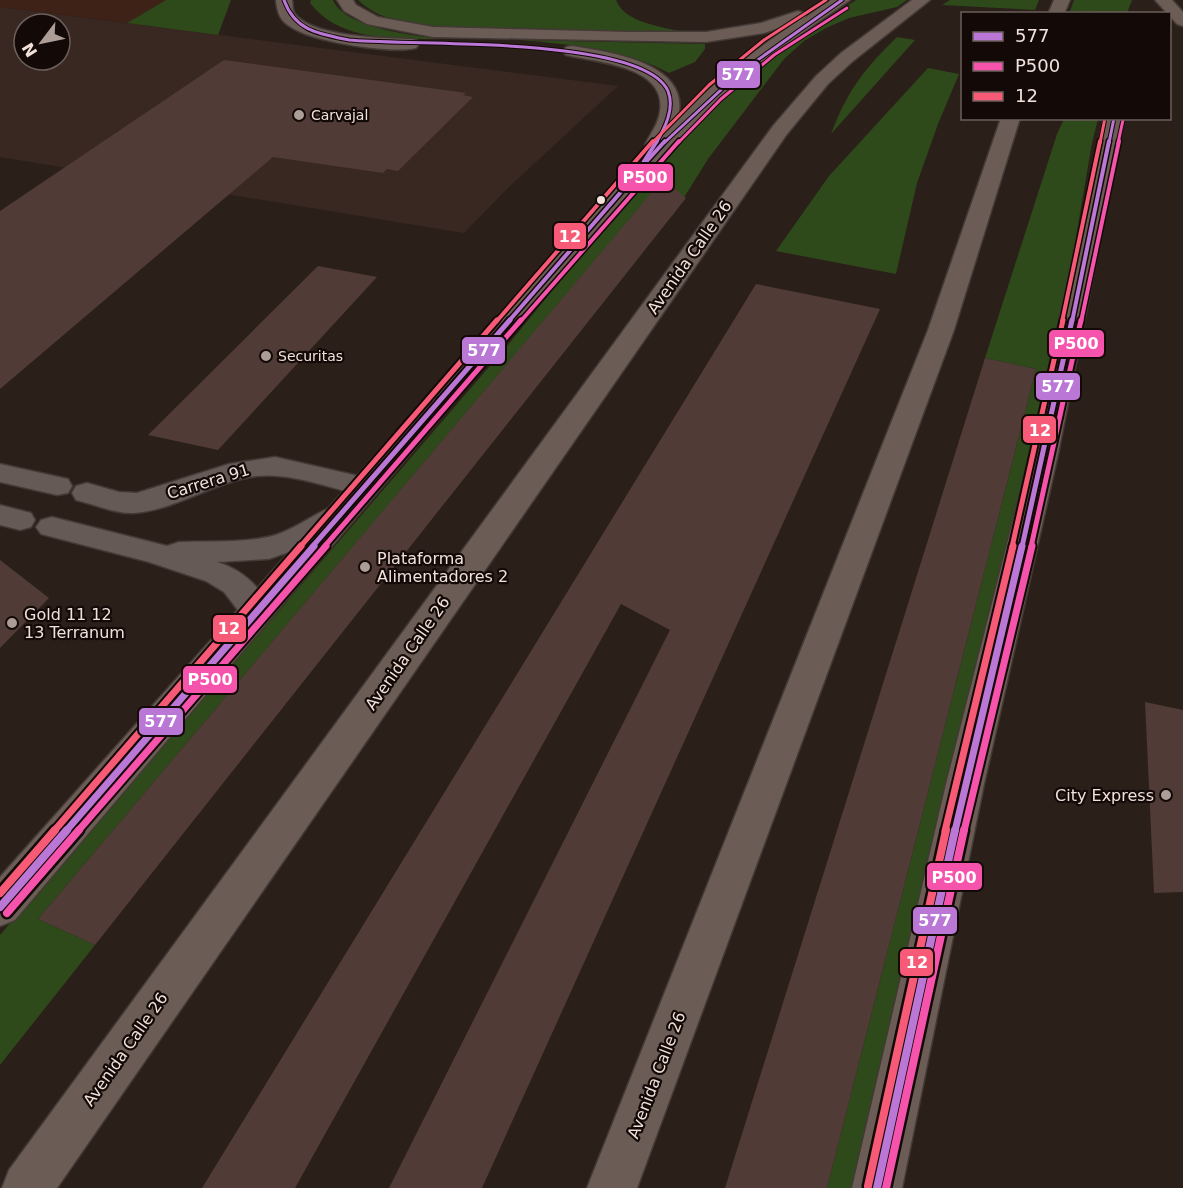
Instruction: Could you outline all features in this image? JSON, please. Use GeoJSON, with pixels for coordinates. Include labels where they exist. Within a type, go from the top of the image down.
{"type":"FeatureCollection","features":[{"type":"Feature","properties":{"kind":"main road"},"geometry":{"type":"LineString","coordinates":[[284,0],[284,12],[290,19],[324,34],[340,38],[368,42],[503,46],[570,51],[633,65],[658,78],[669,93],[670,111],[651,157]]}},
{"type":"Feature","properties":{"kind":"main road"},"geometry":{"type":"LineString","coordinates":[[345,0],[350,8],[373,21],[433,32],[684,38],[727,35],[764,28],[833,0]]}},
{"type":"Feature","properties":{"kind":"main road"},"geometry":{"type":"LineString","coordinates":[[0,907],[651,157],[715,92],[769,48],[842,0]]}},
{"type":"Feature","properties":{"kind":"main road","name":"Avenida Calle 26"},"geometry":{"type":"LineString","coordinates":[[27,1188],[780,130],[822,80],[847,57],[922,0]]}},
{"type":"Feature","properties":{"kind":"main road"},"geometry":{"type":"LineString","coordinates":[[1163,0],[1183,21]]}},
{"type":"Feature","properties":{"kind":"main road","name":"Avenida Calle 26"},"geometry":{"type":"LineString","coordinates":[[612,1188],[941,330],[1010,120]]}},
{"type":"Feature","properties":{"kind":"main road"},"geometry":{"type":"LineString","coordinates":[[877,1188],[965,784],[1051,419],[1114,120]]}},
{"type":"Feature","properties":{"kind":"street","name":"Carrera 91"},"geometry":{"type":"LineString","coordinates":[[87,493],[135,503],[239,470],[261,466],[275,466],[365,487]]}},
{"type":"Feature","properties":{"kind":"street"},"geometry":{"type":"LineString","coordinates":[[0,473],[57,486]]}},
{"type":"Feature","properties":{"kind":"street"},"geometry":{"type":"LineString","coordinates":[[98,539],[135,503]]}},
{"type":"Feature","properties":{"kind":"street"},"geometry":{"type":"LineString","coordinates":[[157,554],[268,548],[294,540],[340,514]]}},
{"type":"Feature","properties":{"kind":"street"},"geometry":{"type":"LineString","coordinates":[[51,527],[157,554],[226,577],[236,584],[256,610]]}},
{"type":"Feature","properties":{"kind":"shaded area"},"geometry":{"type":"Polygon","coordinates":[[[0,0],[166,0],[127,23],[72,16],[72,12],[40,12],[0,7],[0,0]]]}},
{"type":"Feature","properties":{"kind":"shaded area","name":"Carvajal"},"geometry":{"type":"Polygon","coordinates":[[[0,7],[39,12],[12,12],[12,72],[72,72],[72,16],[618,86],[510,186],[464,233],[0,157],[0,7]]]}},
{"type":"Feature","properties":{"kind":"green space"},"geometry":{"type":"Polygon","coordinates":[[[166,0],[231,0],[218,35],[127,23],[166,0]]]}},
{"type":"Feature","properties":{"kind":"green space"},"geometry":{"type":"Polygon","coordinates":[[[311,0],[333,0],[340,10],[365,24],[416,36],[442,39],[388,38],[353,32],[322,16],[310,3],[311,0]]]}},
{"type":"Feature","properties":{"kind":"green space"},"geometry":{"type":"Polygon","coordinates":[[[358,0],[616,0],[620,8],[636,19],[684,32],[684,35],[435,28],[388,18],[358,0]]]}},
{"type":"Feature","properties":{"kind":"green space"},"geometry":{"type":"Polygon","coordinates":[[[856,0],[907,0],[897,7],[849,18],[804,41],[784,59],[708,159],[673,215],[639,208],[38,919],[95,945],[0,1065],[0,935],[507,346],[627,199],[695,122],[732,87],[773,55],[856,0]]]}},
{"type":"Feature","properties":{"kind":"green space"},"geometry":{"type":"Polygon","coordinates":[[[950,0],[1039,0],[1035,10],[942,5],[950,0]]]}},
{"type":"Feature","properties":{"kind":"green space"},"geometry":{"type":"Polygon","coordinates":[[[1074,0],[1132,0],[1127,12],[1070,11],[1074,0]]]}},
{"type":"Feature","properties":{"kind":"green space"},"geometry":{"type":"Polygon","coordinates":[[[897,37],[915,40],[831,134],[843,105],[858,81],[897,37]]]}},
{"type":"Feature","properties":{"kind":"green space"},"geometry":{"type":"Polygon","coordinates":[[[521,40],[705,44],[705,49],[695,62],[669,73],[615,53],[578,46],[521,40]]]}},
{"type":"Feature","properties":{"kind":"green space"},"geometry":{"type":"Polygon","coordinates":[[[928,68],[959,74],[917,183],[896,274],[776,251],[829,176],[928,68]]]}},
{"type":"Feature","properties":{"kind":"green space"},"geometry":{"type":"Polygon","coordinates":[[[1064,120],[1098,120],[1063,313],[853,1188],[827,1188],[1036,369],[985,358],[1057,134],[1064,120]]]}},
{"type":"Feature","properties":{"kind":"building"},"geometry":{"type":"Polygon","coordinates":[[[224,60],[466,93],[463,95],[473,97],[398,171],[387,169],[383,173],[273,157],[0,389],[0,211],[224,60]]]}},
{"type":"Feature","properties":{"kind":"building","name":"Plataforma Alimentadores 2"},"geometry":{"type":"Polygon","coordinates":[[[663,179],[686,198],[95,945],[38,919],[663,179]]]}},
{"type":"Feature","properties":{"kind":"building","name":"Securitas"},"geometry":{"type":"Polygon","coordinates":[[[318,266],[377,277],[218,450],[148,435],[318,266]]]}},
{"type":"Feature","properties":{"kind":"building"},"geometry":{"type":"Polygon","coordinates":[[[756,284],[880,309],[482,1188],[389,1188],[670,630],[621,604],[295,1188],[202,1188],[756,284]]]}},
{"type":"Feature","properties":{"kind":"building"},"geometry":{"type":"Polygon","coordinates":[[[985,358],[1036,369],[827,1188],[725,1188],[985,358]]]}},
{"type":"Feature","properties":{"kind":"building","name":"Gold 11 12 13 Terranum"},"geometry":{"type":"Polygon","coordinates":[[[0,560],[49,598],[0,648],[0,560]]]}},
{"type":"Feature","properties":{"kind":"building","name":"City Express"},"geometry":{"type":"Polygon","coordinates":[[[1145,702],[1183,710],[1183,892],[1154,893],[1145,702]]]}},
{"type":"Feature","properties":{"kind":"transit line","name":"577"},"geometry":{"type":"LineString","coordinates":[[0,907],[634,177],[654,148],[670,112],[671,101],[668,91],[657,79],[632,66],[606,58],[525,47],[400,44],[349,40],[325,35],[304,27],[290,16],[284,0]]}},
{"type":"Feature","properties":{"kind":"transit line","name":"12"},"geometry":{"type":"LineString","coordinates":[[0,893],[644,151],[709,85],[764,40],[826,0]]}},
{"type":"Feature","properties":{"kind":"transit line","name":"577"},"geometry":{"type":"LineString","coordinates":[[646,162],[668,138],[738,74],[842,0]]}},
{"type":"Feature","properties":{"kind":"transit line","name":"P500"},"geometry":{"type":"LineString","coordinates":[[7,913],[658,163],[721,99],[774,55],[847,8]]}},
{"type":"Feature","properties":{"kind":"transit line","name":"12"},"geometry":{"type":"LineString","coordinates":[[868,1186],[956,782],[1035,452],[1105,120]]}},
{"type":"Feature","properties":{"kind":"transit line","name":"577"},"geometry":{"type":"LineString","coordinates":[[877,1188],[965,784],[1044,454],[1114,120]]}},
{"type":"Feature","properties":{"kind":"transit line","name":"P500"},"geometry":{"type":"LineString","coordinates":[[886,1188],[974,786],[1053,456],[1123,120]]}},
{"type":"Feature","properties":{"kind":"place","name":"Carvajal"},"geometry":{"type":"Point","coordinates":[299,115]}},
{"type":"Feature","properties":{"kind":"place","name":"Securitas"},"geometry":{"type":"Point","coordinates":[266,356]}},
{"type":"Feature","properties":{"kind":"place","name":"Plataforma Alimentadores 2"},"geometry":{"type":"Point","coordinates":[365,567]}},
{"type":"Feature","properties":{"kind":"place","name":"Gold 11 12 13 Terranum"},"geometry":{"type":"Point","coordinates":[12,623]}},
{"type":"Feature","properties":{"kind":"place","name":"City Express"},"geometry":{"type":"Point","coordinates":[1166,795]}}]}
